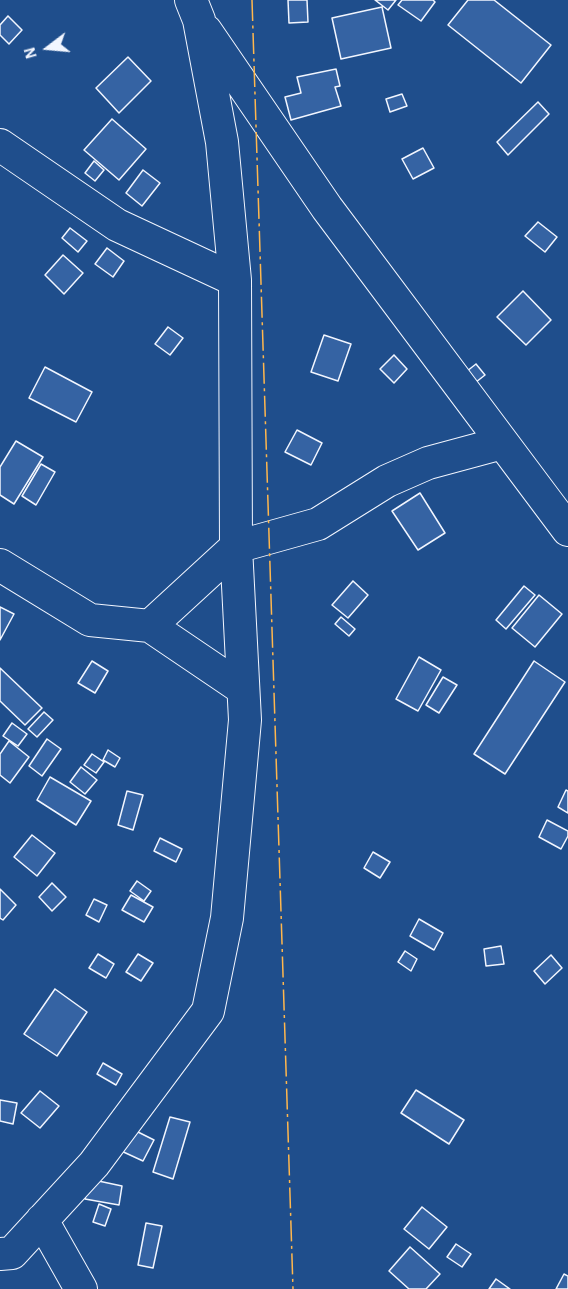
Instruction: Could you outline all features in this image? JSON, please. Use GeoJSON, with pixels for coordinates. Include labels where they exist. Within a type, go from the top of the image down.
{"type":"FeatureCollection","features":[{"type":"Feature","properties":{"kind":"street"},"geometry":{"type":"LineString","coordinates":[[0,1254],[12,1253],[94,1164],[208,1011],[227,918],[245,720],[236,547],[235,280],[222,142],[195,10]]}},
{"type":"Feature","properties":{"kind":"street"},"geometry":{"type":"LineString","coordinates":[[195,10],[327,208],[568,530]]}},
{"type":"Feature","properties":{"kind":"street"},"geometry":{"type":"LineString","coordinates":[[0,145],[117,225],[235,280]]}},
{"type":"Feature","properties":{"kind":"street"},"geometry":{"type":"LineString","coordinates":[[150,626],[236,547],[318,524],[387,481],[428,464],[502,443]]}},
{"type":"Feature","properties":{"kind":"street"},"geometry":{"type":"LineString","coordinates":[[0,565],[90,620],[150,626],[243,689]]}},
{"type":"Feature","properties":{"kind":"street"},"geometry":{"type":"LineString","coordinates":[[42,1220],[81,1289]]}},
{"type":"Feature","properties":{"kind":"building"},"geometry":{"type":"Polygon","coordinates":[[[288,0],[307,0],[308,22],[289,23],[288,0]]]}},
{"type":"Feature","properties":{"kind":"building"},"geometry":{"type":"Polygon","coordinates":[[[375,0],[396,0],[388,10],[375,0]]]}},
{"type":"Feature","properties":{"kind":"building"},"geometry":{"type":"Polygon","coordinates":[[[402,0],[433,0],[435,2],[421,21],[398,5],[402,0]]]}},
{"type":"Feature","properties":{"kind":"building"},"geometry":{"type":"Polygon","coordinates":[[[468,0],[494,0],[551,45],[521,83],[448,25],[468,0]]]}},
{"type":"Feature","properties":{"kind":"building"},"geometry":{"type":"Polygon","coordinates":[[[382,7],[391,48],[341,59],[332,18],[382,7]]]}},
{"type":"Feature","properties":{"kind":"building"},"geometry":{"type":"Polygon","coordinates":[[[8,16],[22,30],[9,44],[0,35],[0,25],[8,16]]]}},
{"type":"Feature","properties":{"kind":"building"},"geometry":{"type":"Polygon","coordinates":[[[128,57],[151,81],[119,113],[96,88],[128,57]]]}},
{"type":"Feature","properties":{"kind":"building"},"geometry":{"type":"Polygon","coordinates":[[[336,69],[340,86],[335,87],[341,106],[291,120],[285,97],[301,93],[297,77],[336,69]]]}},
{"type":"Feature","properties":{"kind":"building"},"geometry":{"type":"Polygon","coordinates":[[[402,94],[407,106],[390,112],[386,99],[402,94]]]}},
{"type":"Feature","properties":{"kind":"building"},"geometry":{"type":"Polygon","coordinates":[[[538,102],[549,114],[508,155],[497,142],[538,102]]]}},
{"type":"Feature","properties":{"kind":"building"},"geometry":{"type":"Polygon","coordinates":[[[112,119],[146,149],[119,180],[84,150],[112,119]]]}},
{"type":"Feature","properties":{"kind":"building"},"geometry":{"type":"Polygon","coordinates":[[[423,148],[434,168],[413,179],[402,159],[423,148]]]}},
{"type":"Feature","properties":{"kind":"building"},"geometry":{"type":"Polygon","coordinates":[[[94,161],[104,170],[95,181],[85,173],[94,161]]]}},
{"type":"Feature","properties":{"kind":"building"},"geometry":{"type":"Polygon","coordinates":[[[143,170],[160,183],[142,206],[126,193],[143,170]]]}},
{"type":"Feature","properties":{"kind":"building"},"geometry":{"type":"Polygon","coordinates":[[[538,222],[557,237],[545,252],[525,236],[538,222]]]}},
{"type":"Feature","properties":{"kind":"building"},"geometry":{"type":"Polygon","coordinates":[[[70,228],[87,241],[78,252],[62,238],[70,228]]]}},
{"type":"Feature","properties":{"kind":"building"},"geometry":{"type":"Polygon","coordinates":[[[107,248],[124,261],[113,277],[95,264],[107,248]]]}},
{"type":"Feature","properties":{"kind":"building"},"geometry":{"type":"Polygon","coordinates":[[[63,255],[83,273],[64,294],[45,275],[63,255]]]}},
{"type":"Feature","properties":{"kind":"building"},"geometry":{"type":"Polygon","coordinates":[[[523,291],[551,320],[526,345],[497,317],[523,291]]]}},
{"type":"Feature","properties":{"kind":"building"},"geometry":{"type":"Polygon","coordinates":[[[168,327],[183,338],[170,355],[155,344],[168,327]]]}},
{"type":"Feature","properties":{"kind":"building"},"geometry":{"type":"Polygon","coordinates":[[[324,335],[351,344],[338,381],[311,372],[324,335]]]}},
{"type":"Feature","properties":{"kind":"building"},"geometry":{"type":"Polygon","coordinates":[[[394,355],[407,369],[394,383],[380,369],[394,355]]]}},
{"type":"Feature","properties":{"kind":"building"},"geometry":{"type":"Polygon","coordinates":[[[476,364],[485,375],[471,386],[462,375],[476,364]]]}},
{"type":"Feature","properties":{"kind":"building"},"geometry":{"type":"Polygon","coordinates":[[[45,367],[92,392],[76,422],[29,398],[45,367]]]}},
{"type":"Feature","properties":{"kind":"building"},"geometry":{"type":"Polygon","coordinates":[[[297,430],[322,443],[311,465],[285,452],[297,430]]]}},
{"type":"Feature","properties":{"kind":"building"},"geometry":{"type":"Polygon","coordinates":[[[16,441],[43,457],[14,504],[0,495],[0,467],[16,441]]]}},
{"type":"Feature","properties":{"kind":"building"},"geometry":{"type":"Polygon","coordinates":[[[41,464],[55,472],[36,505],[22,496],[41,464]]]}},
{"type":"Feature","properties":{"kind":"building"},"geometry":{"type":"Polygon","coordinates":[[[420,493],[445,533],[418,550],[392,511],[420,493]]]}},
{"type":"Feature","properties":{"kind":"building"},"geometry":{"type":"Polygon","coordinates":[[[353,581],[368,595],[348,618],[332,605],[353,581]]]}},
{"type":"Feature","properties":{"kind":"building"},"geometry":{"type":"Polygon","coordinates":[[[524,586],[535,595],[506,629],[496,620],[524,586]]]}},
{"type":"Feature","properties":{"kind":"building"},"geometry":{"type":"Polygon","coordinates":[[[539,595],[562,614],[535,647],[512,628],[539,595]]]}},
{"type":"Feature","properties":{"kind":"building"},"geometry":{"type":"Polygon","coordinates":[[[0,607],[14,614],[0,640],[0,607]]]}},
{"type":"Feature","properties":{"kind":"building"},"geometry":{"type":"Polygon","coordinates":[[[341,617],[355,629],[349,636],[335,624],[341,617]]]}},
{"type":"Feature","properties":{"kind":"building"},"geometry":{"type":"Polygon","coordinates":[[[419,657],[441,670],[418,711],[396,699],[419,657]]]}},
{"type":"Feature","properties":{"kind":"building"},"geometry":{"type":"Polygon","coordinates":[[[92,661],[108,671],[95,693],[78,683],[92,661]]]}},
{"type":"Feature","properties":{"kind":"building"},"geometry":{"type":"Polygon","coordinates":[[[534,661],[565,682],[505,774],[474,754],[534,661]]]}},
{"type":"Feature","properties":{"kind":"building"},"geometry":{"type":"Polygon","coordinates":[[[0,668],[42,708],[25,725],[0,701],[0,668]]]}},
{"type":"Feature","properties":{"kind":"building"},"geometry":{"type":"Polygon","coordinates":[[[443,677],[457,685],[439,713],[426,705],[443,677]]]}},
{"type":"Feature","properties":{"kind":"building"},"geometry":{"type":"Polygon","coordinates":[[[44,712],[53,720],[37,737],[28,729],[44,712]]]}},
{"type":"Feature","properties":{"kind":"building"},"geometry":{"type":"Polygon","coordinates":[[[12,723],[27,734],[18,746],[3,736],[12,723]]]}},
{"type":"Feature","properties":{"kind":"building"},"geometry":{"type":"Polygon","coordinates":[[[47,739],[61,749],[42,776],[29,766],[47,739]]]}},
{"type":"Feature","properties":{"kind":"building"},"geometry":{"type":"Polygon","coordinates":[[[9,741],[29,757],[10,783],[0,775],[0,754],[9,741]]]}},
{"type":"Feature","properties":{"kind":"building"},"geometry":{"type":"Polygon","coordinates":[[[108,750],[120,758],[115,767],[103,760],[108,750]]]}},
{"type":"Feature","properties":{"kind":"building"},"geometry":{"type":"Polygon","coordinates":[[[92,754],[104,762],[96,773],[84,765],[92,754]]]}},
{"type":"Feature","properties":{"kind":"building"},"geometry":{"type":"Polygon","coordinates":[[[81,767],[97,780],[85,794],[70,782],[81,767]]]}},
{"type":"Feature","properties":{"kind":"building"},"geometry":{"type":"Polygon","coordinates":[[[50,777],[91,801],[76,825],[37,800],[50,777]]]}},
{"type":"Feature","properties":{"kind":"building"},"geometry":{"type":"Polygon","coordinates":[[[566,790],[568,791],[568,813],[558,807],[566,790]]]}},
{"type":"Feature","properties":{"kind":"building"},"geometry":{"type":"Polygon","coordinates":[[[127,791],[143,795],[133,830],[118,825],[127,791]]]}},
{"type":"Feature","properties":{"kind":"building"},"geometry":{"type":"Polygon","coordinates":[[[547,820],[568,831],[568,836],[561,849],[539,837],[547,820]]]}},
{"type":"Feature","properties":{"kind":"building"},"geometry":{"type":"Polygon","coordinates":[[[32,835],[55,853],[37,876],[14,857],[32,835]]]}},
{"type":"Feature","properties":{"kind":"building"},"geometry":{"type":"Polygon","coordinates":[[[160,838],[182,849],[176,862],[154,851],[160,838]]]}},
{"type":"Feature","properties":{"kind":"building"},"geometry":{"type":"Polygon","coordinates":[[[373,852],[390,862],[380,878],[364,868],[373,852]]]}},
{"type":"Feature","properties":{"kind":"building"},"geometry":{"type":"Polygon","coordinates":[[[137,881],[151,891],[144,901],[130,891],[137,881]]]}},
{"type":"Feature","properties":{"kind":"building"},"geometry":{"type":"Polygon","coordinates":[[[52,883],[66,897],[52,911],[39,897],[52,883]]]}},
{"type":"Feature","properties":{"kind":"building"},"geometry":{"type":"Polygon","coordinates":[[[0,889],[16,905],[3,920],[0,918],[0,889]]]}},
{"type":"Feature","properties":{"kind":"building"},"geometry":{"type":"Polygon","coordinates":[[[131,895],[153,907],[144,922],[122,910],[131,895]]]}},
{"type":"Feature","properties":{"kind":"building"},"geometry":{"type":"Polygon","coordinates":[[[94,899],[107,905],[99,922],[86,915],[94,899]]]}},
{"type":"Feature","properties":{"kind":"building"},"geometry":{"type":"Polygon","coordinates":[[[419,919],[443,933],[434,950],[410,936],[419,919]]]}},
{"type":"Feature","properties":{"kind":"building"},"geometry":{"type":"Polygon","coordinates":[[[501,946],[504,964],[486,966],[484,949],[501,946]]]}},
{"type":"Feature","properties":{"kind":"building"},"geometry":{"type":"Polygon","coordinates":[[[405,951],[417,959],[411,971],[398,962],[405,951]]]}},
{"type":"Feature","properties":{"kind":"building"},"geometry":{"type":"Polygon","coordinates":[[[98,954],[114,964],[106,978],[89,968],[98,954]]]}},
{"type":"Feature","properties":{"kind":"building"},"geometry":{"type":"Polygon","coordinates":[[[138,954],[153,963],[141,981],[126,972],[138,954]]]}},
{"type":"Feature","properties":{"kind":"building"},"geometry":{"type":"Polygon","coordinates":[[[551,955],[562,968],[545,984],[534,971],[551,955]]]}},
{"type":"Feature","properties":{"kind":"building"},"geometry":{"type":"Polygon","coordinates":[[[55,989],[87,1012],[57,1056],[24,1034],[55,989]]]}},
{"type":"Feature","properties":{"kind":"building"},"geometry":{"type":"Polygon","coordinates":[[[103,1063],[122,1074],[116,1085],[97,1074],[103,1063]]]}},
{"type":"Feature","properties":{"kind":"building"},"geometry":{"type":"Polygon","coordinates":[[[416,1090],[464,1120],[449,1144],[401,1113],[416,1090]]]}},
{"type":"Feature","properties":{"kind":"building"},"geometry":{"type":"Polygon","coordinates":[[[40,1091],[59,1106],[40,1128],[21,1113],[40,1091]]]}},
{"type":"Feature","properties":{"kind":"building"},"geometry":{"type":"Polygon","coordinates":[[[0,1100],[17,1103],[13,1124],[0,1121],[0,1100]]]}},
{"type":"Feature","properties":{"kind":"building"},"geometry":{"type":"Polygon","coordinates":[[[170,1117],[190,1122],[173,1179],[153,1172],[170,1117]]]}},
{"type":"Feature","properties":{"kind":"building"},"geometry":{"type":"Polygon","coordinates":[[[128,1127],[154,1140],[143,1161],[117,1149],[128,1127]]]}},
{"type":"Feature","properties":{"kind":"building"},"geometry":{"type":"Polygon","coordinates":[[[89,1179],[122,1186],[119,1205],[85,1199],[89,1179]]]}},
{"type":"Feature","properties":{"kind":"building"},"geometry":{"type":"Polygon","coordinates":[[[99,1204],[111,1209],[105,1226],[93,1222],[99,1204]]]}},
{"type":"Feature","properties":{"kind":"building"},"geometry":{"type":"Polygon","coordinates":[[[422,1207],[447,1227],[429,1249],[404,1229],[422,1207]]]}},
{"type":"Feature","properties":{"kind":"building"},"geometry":{"type":"Polygon","coordinates":[[[146,1223],[162,1226],[153,1268],[138,1265],[146,1223]]]}},
{"type":"Feature","properties":{"kind":"building"},"geometry":{"type":"Polygon","coordinates":[[[456,1244],[471,1254],[462,1267],[447,1257],[456,1244]]]}},
{"type":"Feature","properties":{"kind":"building"},"geometry":{"type":"Polygon","coordinates":[[[410,1247],[440,1274],[426,1289],[409,1289],[389,1271],[410,1247]]]}},
{"type":"Feature","properties":{"kind":"building"},"geometry":{"type":"Polygon","coordinates":[[[564,1274],[568,1276],[568,1289],[556,1289],[564,1274]]]}},
{"type":"Feature","properties":{"kind":"building"},"geometry":{"type":"Polygon","coordinates":[[[496,1279],[510,1289],[489,1289],[496,1279]]]}},
{"type":"Feature","properties":{"kind":"power"},"geometry":{"type":"LineString","coordinates":[[252,0],[293,1289]]}}]}
